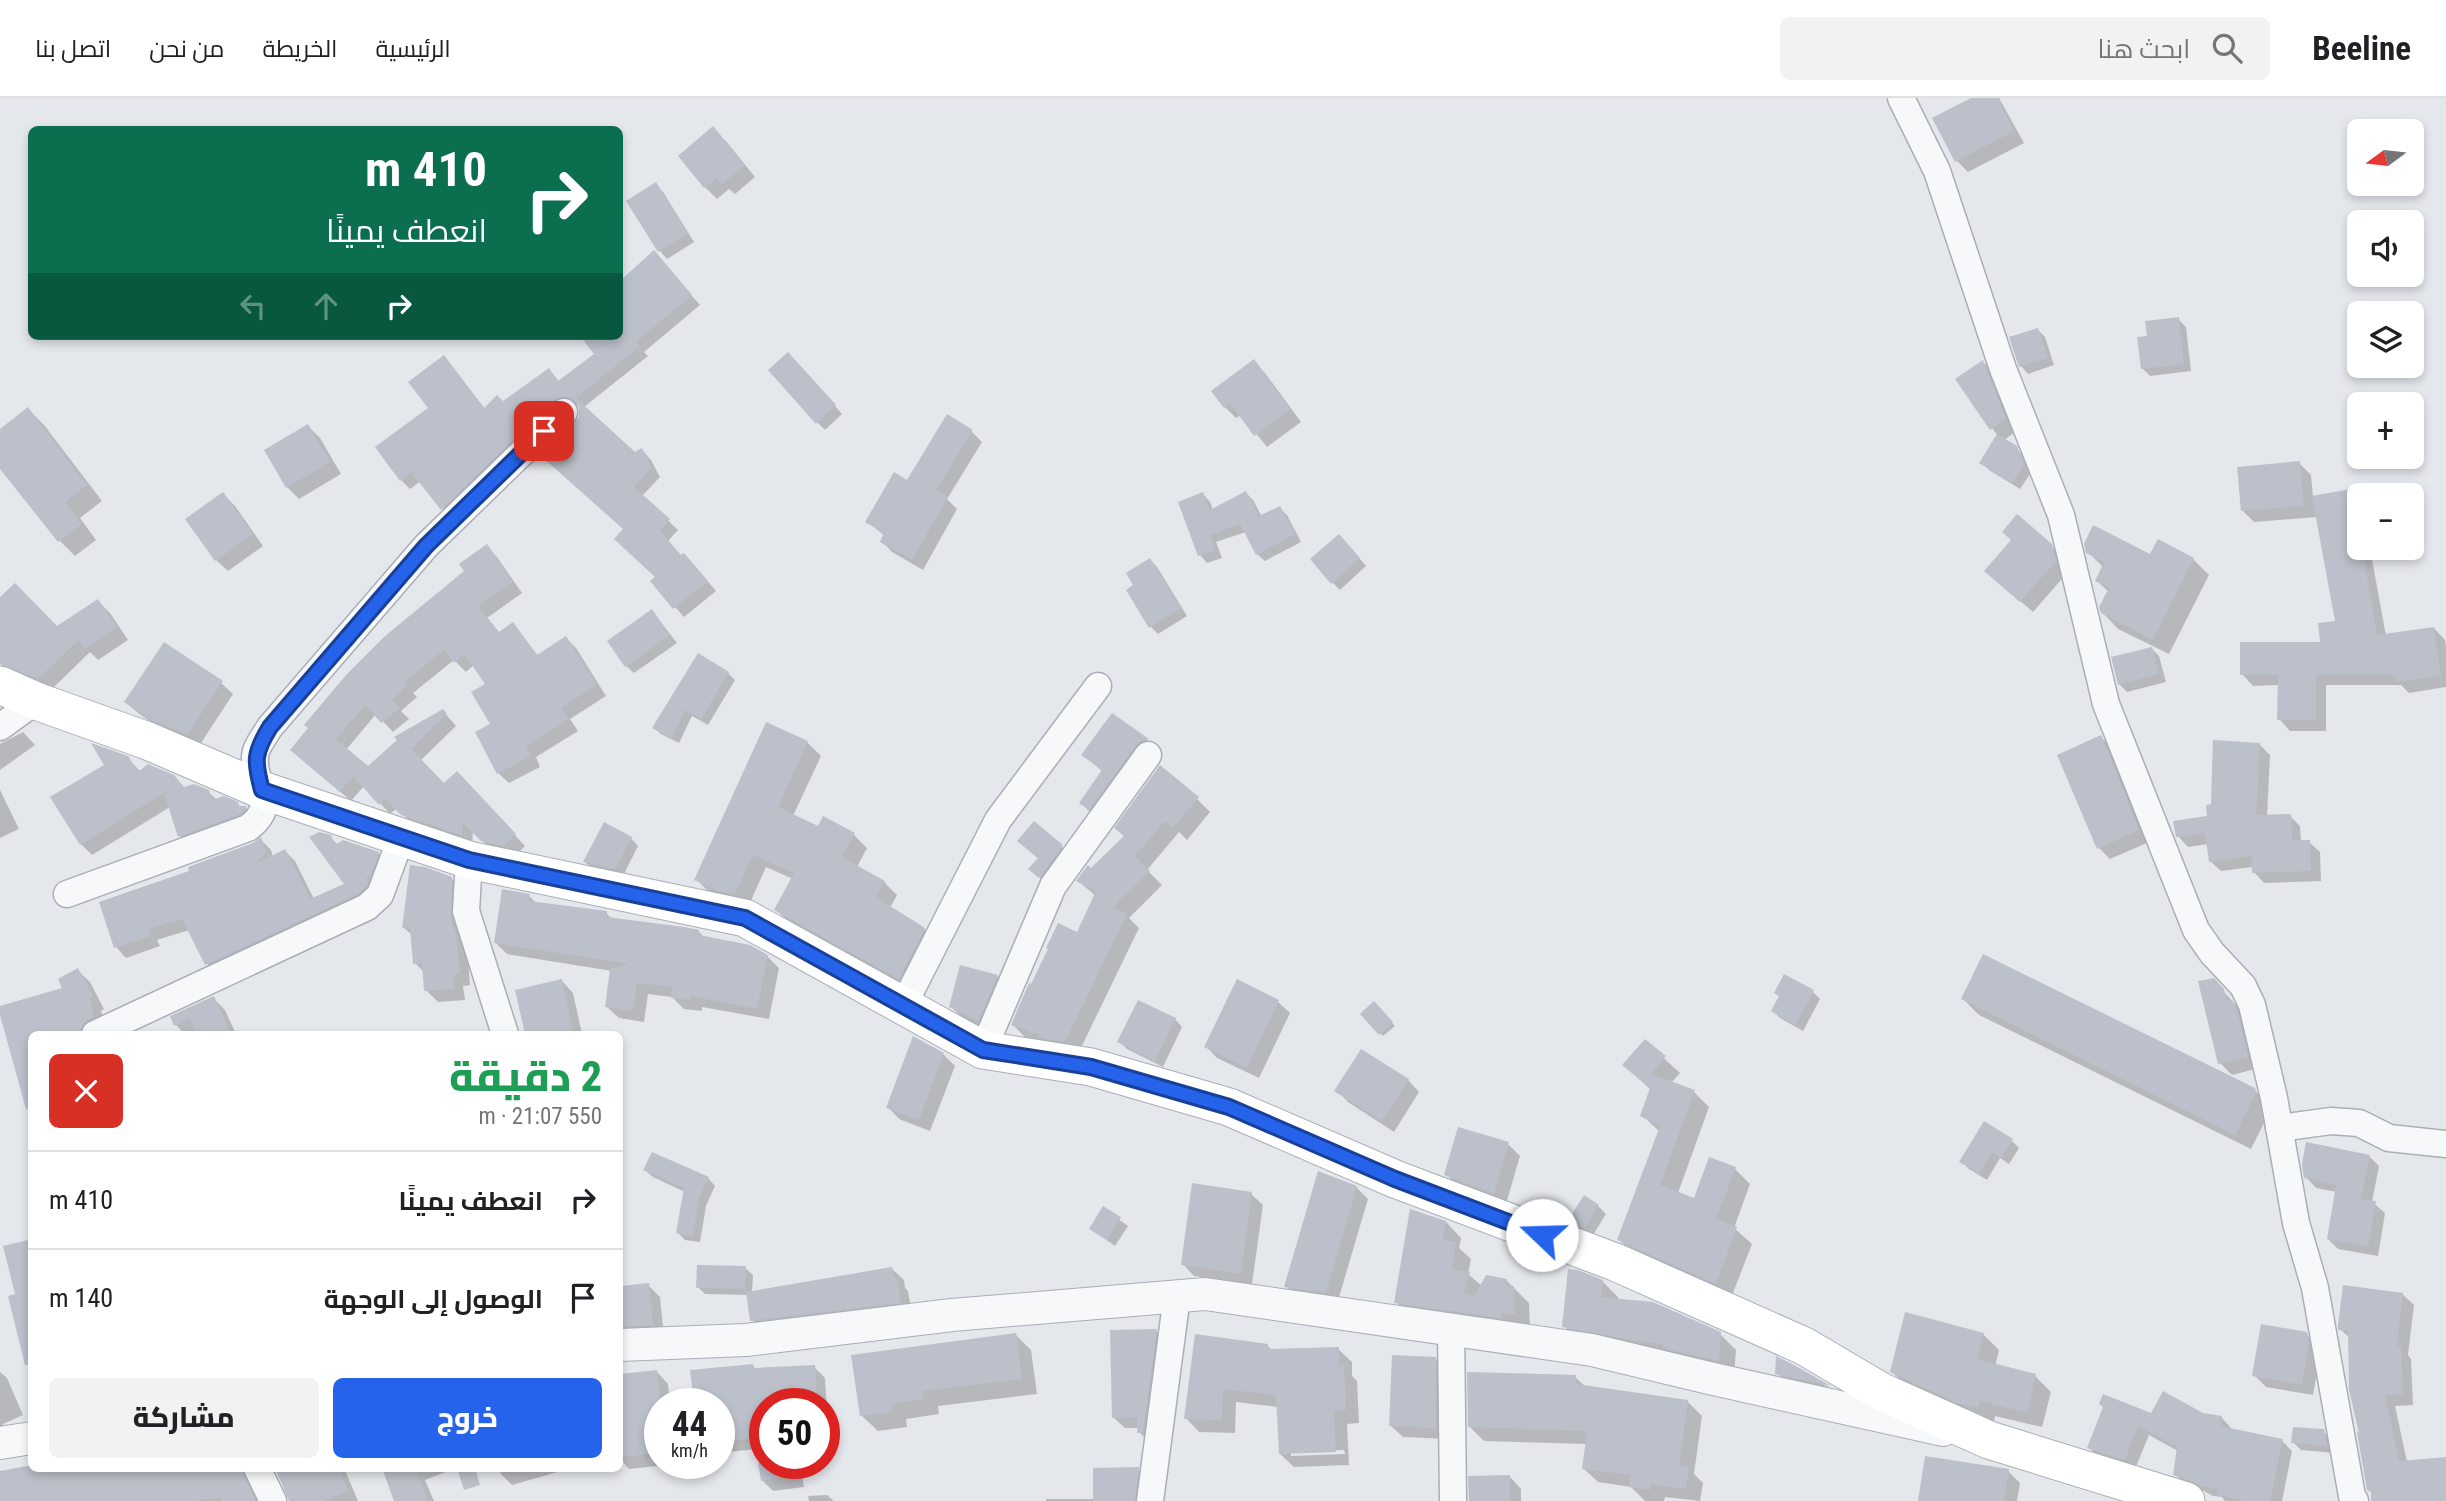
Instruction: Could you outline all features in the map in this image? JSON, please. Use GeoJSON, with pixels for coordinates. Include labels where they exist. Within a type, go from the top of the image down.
{"type":"FeatureCollection","features":[{"type":"Feature","properties":{"kind":"main road"},"geometry":{"type":"LineString","coordinates":[[0,685],[36,701],[148,741],[262,790],[469,860],[745,918],[983,1050],[1091,1067],[1229,1107],[1395,1179],[1615,1262],[1804,1346],[1882,1392],[1989,1440],[2186,1501]]}},
{"type":"Feature","properties":{"kind":"street"},"geometry":{"type":"LineString","coordinates":[[1901,98],[1937,171],[2003,369],[2061,515],[2106,704],[2196,930],[2212,953],[2243,986],[2252,1004],[2274,1098],[2296,1223],[2315,1288],[2355,1501]]}},
{"type":"Feature","properties":{"kind":"street"},"geometry":{"type":"LineString","coordinates":[[67,894],[248,828],[260,819],[264,810],[256,752],[270,727],[426,546],[564,412]]}},
{"type":"Feature","properties":{"kind":"street"},"geometry":{"type":"LineString","coordinates":[[903,1006],[998,820],[1098,686]]}},
{"type":"Feature","properties":{"kind":"street"},"geometry":{"type":"LineString","coordinates":[[0,727],[36,701]]}},
{"type":"Feature","properties":{"kind":"street"},"geometry":{"type":"LineString","coordinates":[[983,1050],[1053,886],[1148,755]]}},
{"type":"Feature","properties":{"kind":"street"},"geometry":{"type":"LineString","coordinates":[[101,1031],[367,907],[380,895],[401,838]]}},
{"type":"Feature","properties":{"kind":"street"},"geometry":{"type":"LineString","coordinates":[[469,860],[466,911],[504,1031]]}},
{"type":"Feature","properties":{"kind":"street"},"geometry":{"type":"LineString","coordinates":[[2279,1128],[2332,1121],[2359,1123],[2389,1138],[2446,1144]]}},
{"type":"Feature","properties":{"kind":"street"},"geometry":{"type":"LineString","coordinates":[[623,1345],[746,1340],[951,1315],[1205,1294],[1592,1350],[1989,1440]]}},
{"type":"Feature","properties":{"kind":"street"},"geometry":{"type":"LineString","coordinates":[[1150,1501],[1177,1296]]}},
{"type":"Feature","properties":{"kind":"street"},"geometry":{"type":"LineString","coordinates":[[1451,1328],[1453,1501]]}},
{"type":"Feature","properties":{"kind":"street"},"geometry":{"type":"LineString","coordinates":[[0,1443],[28,1439]]}},
{"type":"Feature","properties":{"kind":"street"},"geometry":{"type":"LineString","coordinates":[[259,1472],[273,1501]]}},
{"type":"Feature","properties":{"kind":"building"},"geometry":{"type":"Polygon","coordinates":[[[1971,98],[1997,98],[2014,131],[1955,162],[1932,118],[1971,98]]]}},
{"type":"Feature","properties":{"kind":"building"},"geometry":{"type":"Polygon","coordinates":[[[713,126],[745,165],[722,184],[717,178],[704,188],[678,156],[713,126]]]}},
{"type":"Feature","properties":{"kind":"building"},"geometry":{"type":"Polygon","coordinates":[[[656,182],[688,234],[658,252],[626,201],[656,182]]]}},
{"type":"Feature","properties":{"kind":"building"},"geometry":{"type":"Polygon","coordinates":[[[654,250],[692,295],[636,342],[640,346],[576,398],[635,452],[642,448],[652,467],[634,487],[670,519],[660,531],[708,581],[673,609],[650,581],[655,577],[614,539],[623,529],[541,456],[579,417],[576,402],[569,397],[553,401],[441,510],[411,472],[400,481],[375,447],[428,408],[408,382],[444,355],[484,408],[497,395],[503,401],[549,368],[558,381],[594,354],[583,340],[623,340],[623,278],[654,250]]]}},
{"type":"Feature","properties":{"kind":"building"},"geometry":{"type":"Polygon","coordinates":[[[2179,317],[2184,364],[2141,369],[2137,337],[2147,336],[2145,321],[2179,317]]]}},
{"type":"Feature","properties":{"kind":"building"},"geometry":{"type":"Polygon","coordinates":[[[2038,328],[2048,358],[2019,367],[2009,337],[2038,328]]]}},
{"type":"Feature","properties":{"kind":"building"},"geometry":{"type":"Polygon","coordinates":[[[788,352],[836,405],[816,424],[768,370],[788,352]]]}},
{"type":"Feature","properties":{"kind":"building"},"geometry":{"type":"Polygon","coordinates":[[[1254,359],[1290,409],[1254,436],[1230,403],[1224,408],[1211,391],[1254,359]]]}},
{"type":"Feature","properties":{"kind":"building"},"geometry":{"type":"Polygon","coordinates":[[[1983,360],[2006,419],[1990,430],[1955,379],[1983,360]]]}},
{"type":"Feature","properties":{"kind":"building"},"geometry":{"type":"Polygon","coordinates":[[[28,407],[87,485],[65,502],[82,524],[58,542],[0,469],[0,429],[28,407]]]}},
{"type":"Feature","properties":{"kind":"building"},"geometry":{"type":"Polygon","coordinates":[[[947,414],[973,430],[936,490],[948,497],[912,560],[880,542],[884,533],[865,522],[894,472],[907,480],[947,414]]]}},
{"type":"Feature","properties":{"kind":"building"},"geometry":{"type":"Polygon","coordinates":[[[308,424],[330,462],[286,488],[264,450],[308,424]]]}},
{"type":"Feature","properties":{"kind":"building"},"geometry":{"type":"Polygon","coordinates":[[[1997,434],[2017,446],[2024,464],[2012,483],[1979,463],[1997,434]]]}},
{"type":"Feature","properties":{"kind":"building"},"geometry":{"type":"Polygon","coordinates":[[[2300,461],[2304,506],[2241,511],[2237,467],[2300,461]]]}},
{"type":"Feature","properties":{"kind":"building"},"geometry":{"type":"Polygon","coordinates":[[[2347,490],[2347,560],[2364,560],[2377,635],[2434,627],[2441,676],[2396,682],[2395,675],[2316,675],[2316,720],[2277,720],[2278,675],[2240,675],[2240,642],[2320,642],[2318,623],[2335,621],[2312,496],[2347,490]]]}},
{"type":"Feature","properties":{"kind":"building"},"geometry":{"type":"Polygon","coordinates":[[[1246,491],[1259,516],[1280,506],[1295,534],[1256,555],[1240,524],[1210,535],[1215,550],[1198,556],[1178,502],[1203,492],[1210,510],[1246,491]]]}},
{"type":"Feature","properties":{"kind":"building"},"geometry":{"type":"Polygon","coordinates":[[[223,492],[253,534],[215,561],[185,519],[223,492]]]}},
{"type":"Feature","properties":{"kind":"building"},"geometry":{"type":"Polygon","coordinates":[[[2017,514],[2052,544],[2056,561],[2020,602],[1984,571],[2011,540],[2002,532],[2017,514]]]}},
{"type":"Feature","properties":{"kind":"building"},"geometry":{"type":"Polygon","coordinates":[[[2093,525],[2150,554],[2158,539],[2194,558],[2153,640],[2101,613],[2099,607],[2109,588],[2095,581],[2104,562],[2086,553],[2084,544],[2093,525]]]}},
{"type":"Feature","properties":{"kind":"building"},"geometry":{"type":"Polygon","coordinates":[[[1339,534],[1360,558],[1331,584],[1310,559],[1339,534]]]}},
{"type":"Feature","properties":{"kind":"building"},"geometry":{"type":"Polygon","coordinates":[[[487,544],[513,582],[478,606],[499,632],[513,622],[537,655],[566,636],[597,685],[561,708],[569,719],[526,746],[531,756],[497,774],[475,732],[490,724],[471,692],[485,684],[464,654],[454,663],[444,650],[404,682],[407,685],[392,700],[400,708],[381,723],[365,705],[336,739],[368,766],[397,740],[394,737],[443,709],[447,714],[411,749],[444,783],[457,771],[516,834],[504,846],[481,841],[463,823],[462,835],[401,815],[385,799],[379,805],[353,776],[340,792],[290,750],[308,728],[304,725],[346,675],[384,637],[464,571],[459,564],[487,544]]]}},
{"type":"Feature","properties":{"kind":"building"},"geometry":{"type":"Polygon","coordinates":[[[1150,558],[1181,608],[1149,628],[1126,590],[1133,585],[1126,573],[1150,558]]]}},
{"type":"Feature","properties":{"kind":"building"},"geometry":{"type":"Polygon","coordinates":[[[15,583],[57,626],[98,599],[117,627],[85,649],[79,640],[38,679],[0,664],[0,597],[15,583]]]}},
{"type":"Feature","properties":{"kind":"building"},"geometry":{"type":"Polygon","coordinates":[[[652,609],[670,635],[625,667],[607,641],[652,609]]]}},
{"type":"Feature","properties":{"kind":"building"},"geometry":{"type":"Polygon","coordinates":[[[164,642],[223,681],[187,735],[151,720],[124,702],[164,642]]]}},
{"type":"Feature","properties":{"kind":"building"},"geometry":{"type":"Polygon","coordinates":[[[2152,647],[2159,674],[2118,685],[2111,657],[2152,647]]]}},
{"type":"Feature","properties":{"kind":"building"},"geometry":{"type":"Polygon","coordinates":[[[698,653],[729,672],[701,719],[685,710],[672,738],[652,728],[698,653]]]}},
{"type":"Feature","properties":{"kind":"building"},"geometry":{"type":"Polygon","coordinates":[[[1112,713],[1149,739],[1135,746],[1089,810],[1079,803],[1102,770],[1081,755],[1112,713]]]}},
{"type":"Feature","properties":{"kind":"building"},"geometry":{"type":"Polygon","coordinates":[[[766,722],[808,741],[778,807],[818,826],[823,816],[855,833],[842,857],[885,881],[876,897],[925,928],[899,979],[774,910],[794,873],[753,855],[735,894],[719,891],[694,880],[766,722]]]}},
{"type":"Feature","properties":{"kind":"building"},"geometry":{"type":"Polygon","coordinates":[[[2101,735],[2139,830],[2097,849],[2057,755],[2101,735]]]}},
{"type":"Feature","properties":{"kind":"building"},"geometry":{"type":"Polygon","coordinates":[[[2213,740],[2260,743],[2256,815],[2291,814],[2292,840],[2310,840],[2311,871],[2252,873],[2251,856],[2209,862],[2205,833],[2176,837],[2173,821],[2207,816],[2206,805],[2211,804],[2213,740]]]}},
{"type":"Feature","properties":{"kind":"building"},"geometry":{"type":"Polygon","coordinates":[[[91,743],[128,756],[138,772],[148,764],[174,775],[184,787],[194,784],[209,790],[212,800],[224,796],[238,802],[239,806],[247,806],[240,814],[178,837],[164,793],[80,845],[50,797],[104,765],[91,743]]]}},
{"type":"Feature","properties":{"kind":"building"},"geometry":{"type":"Polygon","coordinates":[[[1160,765],[1199,797],[1173,828],[1165,821],[1135,856],[1150,871],[1113,907],[1127,914],[1065,1042],[1038,1037],[1039,1035],[1011,1025],[1058,923],[1077,932],[1096,891],[1076,881],[1088,865],[1091,868],[1124,836],[1114,828],[1160,765]]]}},
{"type":"Feature","properties":{"kind":"building"},"geometry":{"type":"Polygon","coordinates":[[[1034,821],[1063,845],[1039,878],[1028,869],[1038,858],[1017,841],[1034,821]]]}},
{"type":"Feature","properties":{"kind":"building"},"geometry":{"type":"Polygon","coordinates":[[[604,822],[632,837],[615,869],[583,862],[604,822]]]}},
{"type":"Feature","properties":{"kind":"building"},"geometry":{"type":"Polygon","coordinates":[[[319,832],[331,835],[335,845],[343,840],[379,852],[371,875],[366,878],[367,886],[358,894],[205,965],[182,919],[148,929],[151,936],[114,948],[99,902],[189,871],[188,867],[253,843],[261,837],[266,852],[256,864],[285,849],[310,899],[344,884],[309,837],[319,832]]]}},
{"type":"Feature","properties":{"kind":"building"},"geometry":{"type":"Polygon","coordinates":[[[410,865],[425,867],[452,877],[451,920],[456,933],[460,974],[453,975],[454,989],[424,991],[422,963],[413,964],[410,927],[402,928],[410,865]]]}},
{"type":"Feature","properties":{"kind":"building"},"geometry":{"type":"Polygon","coordinates":[[[502,889],[530,894],[529,901],[607,911],[607,917],[684,927],[699,930],[699,935],[750,945],[768,955],[757,1009],[691,996],[691,1000],[671,998],[672,987],[637,983],[633,1011],[605,1007],[610,969],[629,964],[494,943],[502,889]]]}},
{"type":"Feature","properties":{"kind":"building"},"geometry":{"type":"Polygon","coordinates":[[[1983,954],[2255,1088],[2256,1092],[2235,1135],[1961,999],[1983,954]]]}},
{"type":"Feature","properties":{"kind":"building"},"geometry":{"type":"Polygon","coordinates":[[[960,965],[998,975],[978,1021],[949,1007],[960,965]]]}},
{"type":"Feature","properties":{"kind":"building"},"geometry":{"type":"Polygon","coordinates":[[[78,968],[93,996],[90,998],[94,1017],[83,1024],[81,1031],[28,1031],[26,1109],[0,1015],[0,1006],[62,988],[58,979],[78,968]]]}},
{"type":"Feature","properties":{"kind":"building"},"geometry":{"type":"Polygon","coordinates":[[[1784,974],[1814,990],[1795,1025],[1771,1011],[1779,996],[1774,993],[1784,974]]]}},
{"type":"Feature","properties":{"kind":"building"},"geometry":{"type":"Polygon","coordinates":[[[2214,978],[2224,989],[2227,1001],[2232,1000],[2237,1010],[2248,1057],[2218,1064],[2198,981],[2214,978]]]}},
{"type":"Feature","properties":{"kind":"building"},"geometry":{"type":"Polygon","coordinates":[[[562,979],[573,1031],[524,1031],[515,990],[562,979]]]}},
{"type":"Feature","properties":{"kind":"building"},"geometry":{"type":"Polygon","coordinates":[[[1237,979],[1279,1000],[1247,1068],[1204,1047],[1237,979]]]}},
{"type":"Feature","properties":{"kind":"building"},"geometry":{"type":"Polygon","coordinates":[[[214,996],[230,1031],[195,1031],[189,1019],[174,1026],[170,1016],[214,996]]]}},
{"type":"Feature","properties":{"kind":"building"},"geometry":{"type":"Polygon","coordinates":[[[1138,1000],[1176,1018],[1155,1061],[1117,1042],[1138,1000]]]}},
{"type":"Feature","properties":{"kind":"building"},"geometry":{"type":"Polygon","coordinates":[[[1374,1001],[1393,1022],[1379,1035],[1360,1014],[1374,1001]]]}},
{"type":"Feature","properties":{"kind":"building"},"geometry":{"type":"Polygon","coordinates":[[[913,1036],[944,1053],[919,1120],[886,1108],[913,1036]]]}},
{"type":"Feature","properties":{"kind":"building"},"geometry":{"type":"Polygon","coordinates":[[[1645,1039],[1666,1056],[1651,1074],[1695,1090],[1660,1185],[1694,1198],[1709,1157],[1736,1167],[1716,1219],[1737,1227],[1716,1284],[1617,1240],[1660,1126],[1640,1116],[1650,1088],[1622,1065],[1645,1039]]]}},
{"type":"Feature","properties":{"kind":"building"},"geometry":{"type":"Polygon","coordinates":[[[1361,1049],[1409,1079],[1382,1121],[1334,1091],[1361,1049]]]}},
{"type":"Feature","properties":{"kind":"building"},"geometry":{"type":"Polygon","coordinates":[[[1984,1121],[2013,1139],[2001,1158],[1992,1152],[1979,1173],[1959,1162],[1984,1121]]]}},
{"type":"Feature","properties":{"kind":"building"},"geometry":{"type":"Polygon","coordinates":[[[1458,1127],[1509,1142],[1494,1194],[1444,1175],[1458,1127]]]}},
{"type":"Feature","properties":{"kind":"building"},"geometry":{"type":"Polygon","coordinates":[[[2306,1142],[2370,1155],[2361,1199],[2376,1201],[2368,1247],[2327,1239],[2336,1185],[2304,1178],[2302,1164],[2306,1142]]]}},
{"type":"Feature","properties":{"kind":"building"},"geometry":{"type":"Polygon","coordinates":[[[652,1152],[709,1177],[699,1198],[693,1236],[676,1233],[684,1188],[643,1170],[652,1152]]]}},
{"type":"Feature","properties":{"kind":"building"},"geometry":{"type":"Polygon","coordinates":[[[1318,1171],[1357,1186],[1326,1293],[1284,1287],[1318,1171]]]}},
{"type":"Feature","properties":{"kind":"building"},"geometry":{"type":"Polygon","coordinates":[[[1192,1183],[1252,1192],[1241,1274],[1181,1265],[1192,1183]]]}},
{"type":"Feature","properties":{"kind":"building"},"geometry":{"type":"Polygon","coordinates":[[[1584,1195],[1599,1205],[1585,1228],[1567,1222],[1584,1195]]]}},
{"type":"Feature","properties":{"kind":"building"},"geometry":{"type":"Polygon","coordinates":[[[1103,1206],[1121,1217],[1107,1240],[1089,1229],[1103,1206]]]}},
{"type":"Feature","properties":{"kind":"building"},"geometry":{"type":"Polygon","coordinates":[[[1410,1209],[1446,1221],[1443,1240],[1456,1242],[1452,1269],[1470,1272],[1464,1293],[1474,1297],[1486,1275],[1507,1279],[1506,1286],[1514,1286],[1515,1314],[1501,1314],[1501,1318],[1394,1303],[1410,1209]]]}},
{"type":"Feature","properties":{"kind":"building"},"geometry":{"type":"Polygon","coordinates":[[[28,1240],[28,1365],[25,1365],[8,1296],[15,1294],[3,1246],[28,1240]]]}},
{"type":"Feature","properties":{"kind":"building"},"geometry":{"type":"Polygon","coordinates":[[[697,1265],[746,1266],[745,1289],[696,1288],[697,1265]]]}},
{"type":"Feature","properties":{"kind":"building"},"geometry":{"type":"Polygon","coordinates":[[[892,1267],[894,1278],[897,1278],[901,1303],[750,1321],[746,1292],[892,1267]]]}},
{"type":"Feature","properties":{"kind":"building"},"geometry":{"type":"Polygon","coordinates":[[[1568,1269],[1603,1280],[1601,1297],[1653,1302],[1721,1332],[1719,1361],[1663,1348],[1663,1344],[1562,1327],[1568,1269]]]}},
{"type":"Feature","properties":{"kind":"building"},"geometry":{"type":"Polygon","coordinates":[[[649,1283],[653,1325],[623,1327],[623,1286],[649,1283]]]}},
{"type":"Feature","properties":{"kind":"building"},"geometry":{"type":"Polygon","coordinates":[[[2343,1285],[2403,1293],[2397,1346],[2401,1346],[2403,1395],[2385,1395],[2399,1461],[2446,1457],[2446,1501],[2371,1501],[2349,1390],[2348,1331],[2338,1330],[2343,1285]]]}},
{"type":"Feature","properties":{"kind":"building"},"geometry":{"type":"Polygon","coordinates":[[[1905,1312],[1984,1333],[1977,1359],[2036,1374],[2027,1413],[1980,1401],[1978,1408],[1957,1403],[1890,1372],[1905,1312]]]}},
{"type":"Feature","properties":{"kind":"building"},"geometry":{"type":"Polygon","coordinates":[[[2261,1324],[2307,1332],[2309,1343],[2302,1385],[2252,1376],[2261,1324]]]}},
{"type":"Feature","properties":{"kind":"building"},"geometry":{"type":"Polygon","coordinates":[[[1157,1329],[1143,1432],[1137,1433],[1137,1417],[1112,1418],[1110,1330],[1157,1329]]]}},
{"type":"Feature","properties":{"kind":"building"},"geometry":{"type":"Polygon","coordinates":[[[1016,1333],[1022,1379],[923,1391],[924,1399],[891,1404],[892,1412],[860,1416],[851,1355],[1016,1333]]]}},
{"type":"Feature","properties":{"kind":"building"},"geometry":{"type":"Polygon","coordinates":[[[1195,1334],[1268,1344],[1268,1349],[1339,1347],[1339,1365],[1344,1365],[1346,1410],[1334,1411],[1336,1452],[1279,1454],[1276,1395],[1223,1389],[1222,1420],[1184,1419],[1195,1334]]]}},
{"type":"Feature","properties":{"kind":"building"},"geometry":{"type":"Polygon","coordinates":[[[1392,1355],[1436,1357],[1436,1428],[1389,1426],[1392,1355]]]}},
{"type":"Feature","properties":{"kind":"building"},"geometry":{"type":"Polygon","coordinates":[[[1776,1356],[1794,1365],[1831,1386],[1775,1374],[1776,1356]]]}},
{"type":"Feature","properties":{"kind":"building"},"geometry":{"type":"Polygon","coordinates":[[[753,1364],[754,1368],[815,1365],[816,1388],[749,1388],[749,1439],[735,1440],[735,1388],[692,1388],[690,1370],[753,1364]]]}},
{"type":"Feature","properties":{"kind":"building"},"geometry":{"type":"Polygon","coordinates":[[[657,1370],[659,1388],[644,1388],[644,1455],[623,1457],[623,1374],[657,1370]]]}},
{"type":"Feature","properties":{"kind":"building"},"geometry":{"type":"Polygon","coordinates":[[[1467,1372],[1576,1375],[1576,1384],[1688,1400],[1679,1466],[1689,1467],[1686,1489],[1651,1484],[1650,1490],[1629,1487],[1630,1475],[1582,1469],[1587,1431],[1468,1427],[1467,1372]]]}},
{"type":"Feature","properties":{"kind":"building"},"geometry":{"type":"Polygon","coordinates":[[[2163,1391],[2203,1413],[2222,1416],[2220,1426],[2283,1439],[2270,1501],[2247,1501],[2216,1495],[2218,1489],[2201,1486],[2173,1475],[2177,1447],[2138,1426],[2125,1460],[2087,1448],[2103,1407],[2099,1404],[2103,1394],[2151,1413],[2163,1391]]]}},
{"type":"Feature","properties":{"kind":"building"},"geometry":{"type":"Polygon","coordinates":[[[2293,1427],[2324,1429],[2327,1446],[2291,1443],[2293,1427]]]}},
{"type":"Feature","properties":{"kind":"building"},"geometry":{"type":"Polygon","coordinates":[[[1925,1456],[2009,1469],[2004,1501],[1918,1501],[1925,1456]]]}},
{"type":"Feature","properties":{"kind":"building"},"geometry":{"type":"Polygon","coordinates":[[[28,1466],[28,1472],[243,1472],[256,1501],[222,1501],[222,1497],[197,1501],[0,1501],[0,1471],[28,1466]]]}},
{"type":"Feature","properties":{"kind":"building"},"geometry":{"type":"Polygon","coordinates":[[[1139,1467],[1135,1501],[1093,1501],[1093,1468],[1139,1467]]]}},
{"type":"Feature","properties":{"kind":"building"},"geometry":{"type":"Polygon","coordinates":[[[277,1472],[341,1472],[348,1491],[323,1501],[289,1501],[277,1472]]]}},
{"type":"Feature","properties":{"kind":"building"},"geometry":{"type":"Polygon","coordinates":[[[383,1472],[417,1472],[428,1501],[394,1501],[383,1472]]]}},
{"type":"Feature","properties":{"kind":"building"},"geometry":{"type":"Polygon","coordinates":[[[458,1472],[476,1472],[480,1485],[464,1490],[458,1472]]]}},
{"type":"Feature","properties":{"kind":"building"},"geometry":{"type":"Polygon","coordinates":[[[1510,1475],[1510,1501],[1469,1501],[1468,1476],[1510,1475]]]}},
{"type":"Feature","properties":{"kind":"route"},"geometry":{"type":"LineString","coordinates":[[544,431],[426,546],[270,727],[256,752],[256,766],[262,790],[469,860],[745,918],[983,1050],[1091,1067],[1229,1107],[1395,1179],[1542,1235]]}}]}
